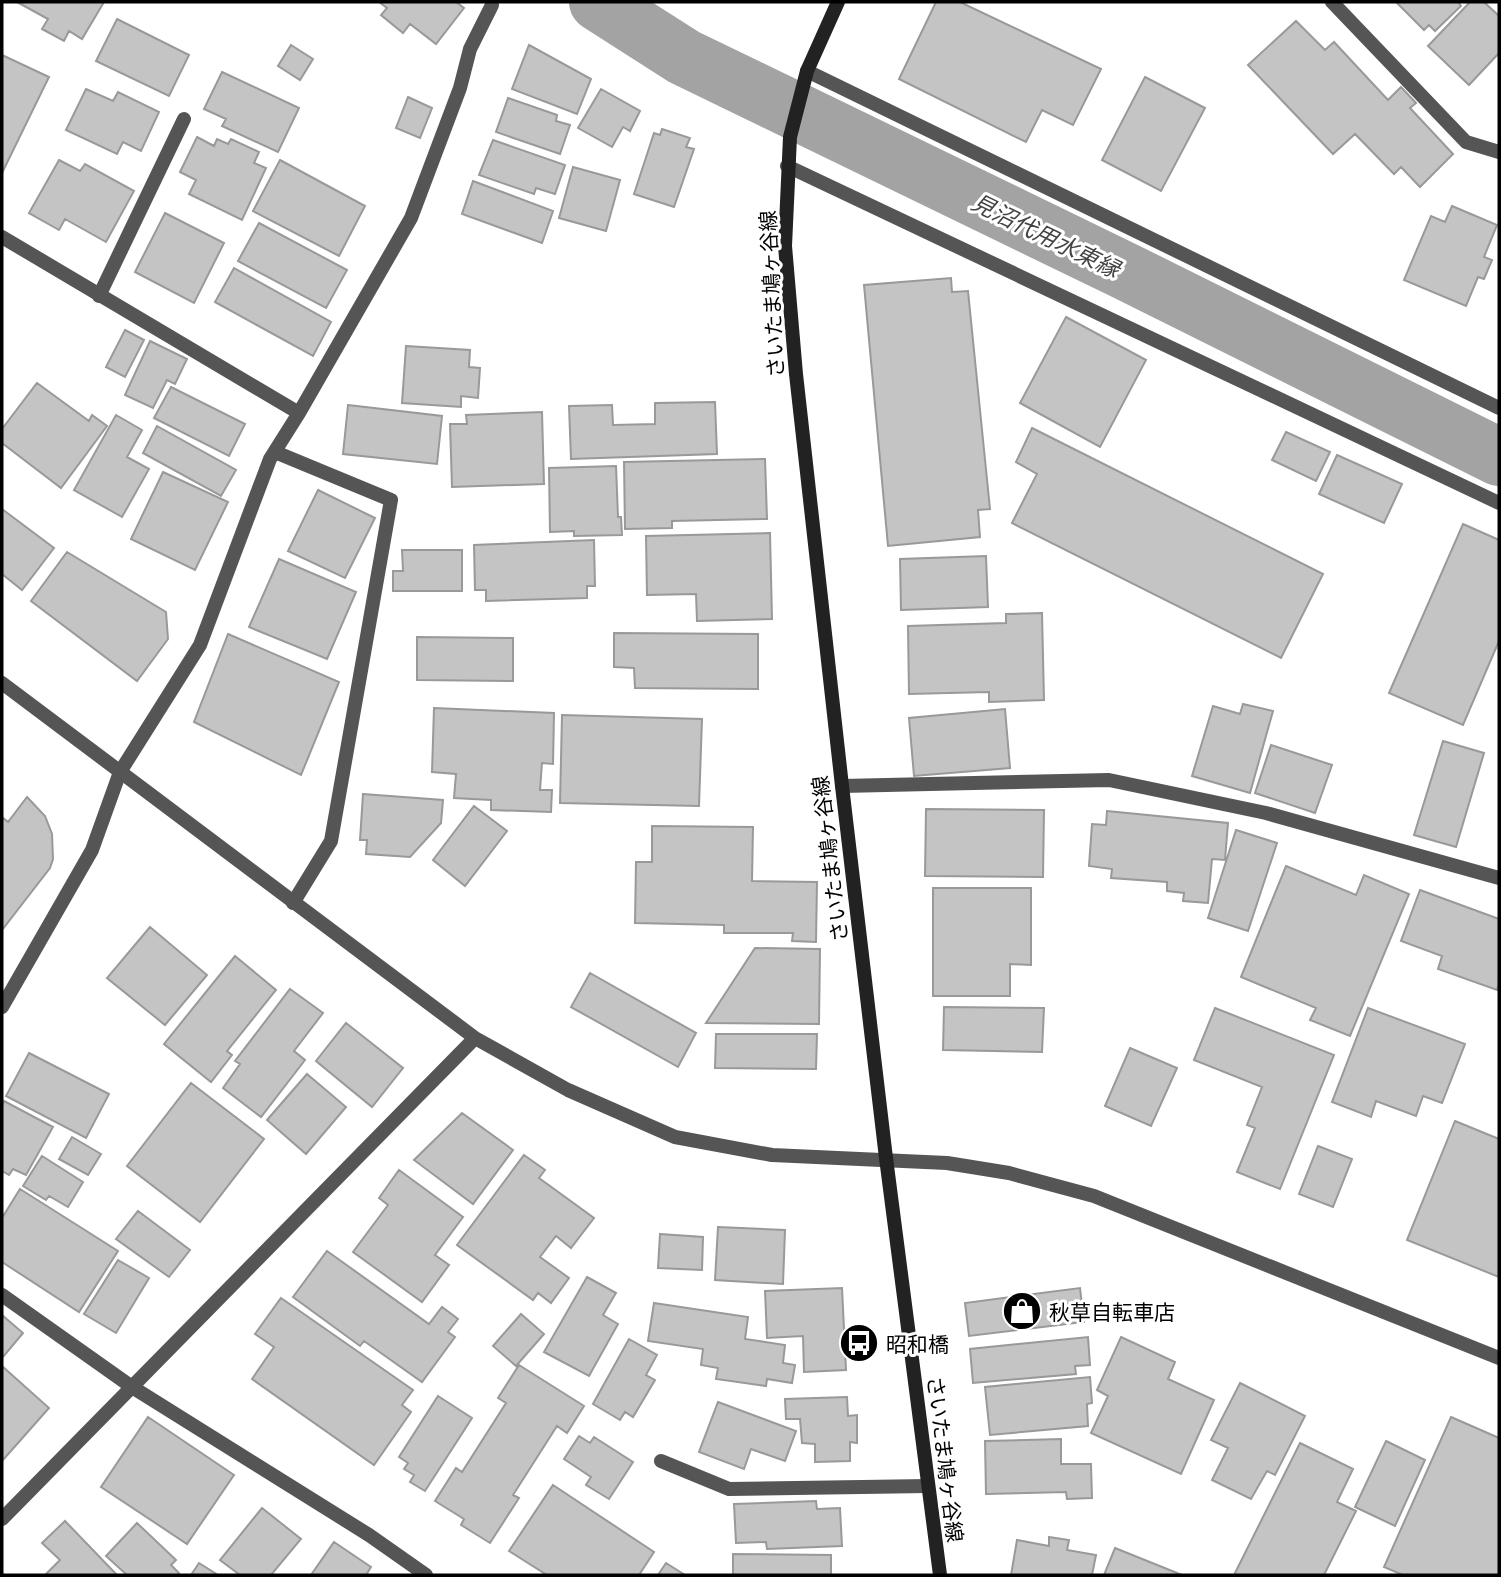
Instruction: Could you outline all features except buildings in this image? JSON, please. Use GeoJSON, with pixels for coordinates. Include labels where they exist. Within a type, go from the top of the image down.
{"type":"FeatureCollection","features":[{"type":"Feature","properties":{"kind":"main road"},"geometry":{"type":"LineString","coordinates":[[807,71],[838,2]]}},
{"type":"Feature","properties":{"kind":"main road","name":"さいたま鳩ヶ谷線"},"geometry":{"type":"LineString","coordinates":[[807,71],[789,136],[787,166],[785,246],[796,374],[886,1158],[940,1575]]}},
{"type":"Feature","properties":{"kind":"street"},"geometry":{"type":"LineString","coordinates":[[1332,2],[1466,142],[1499,152]]}},
{"type":"Feature","properties":{"kind":"street"},"geometry":{"type":"LineString","coordinates":[[2,1007],[92,850],[120,772],[200,645],[275,452],[411,218],[460,88],[470,49],[492,5]]}},
{"type":"Feature","properties":{"kind":"street"},"geometry":{"type":"LineString","coordinates":[[807,71],[1499,408]]}},
{"type":"Feature","properties":{"kind":"street"},"geometry":{"type":"LineString","coordinates":[[99,296],[184,119]]}},
{"type":"Feature","properties":{"kind":"street"},"geometry":{"type":"LineString","coordinates":[[787,166],[1499,503]]}},
{"type":"Feature","properties":{"kind":"street"},"geometry":{"type":"LineString","coordinates":[[2,237],[299,414]]}},
{"type":"Feature","properties":{"kind":"street"},"geometry":{"type":"LineString","coordinates":[[275,452],[391,500],[331,841],[293,903]]}},
{"type":"Feature","properties":{"kind":"street"},"geometry":{"type":"LineString","coordinates":[[2,683],[475,1038],[569,1090],[675,1137],[772,1155],[886,1158],[947,1163],[1009,1173],[1094,1196],[1499,1358]]}},
{"type":"Feature","properties":{"kind":"street"},"geometry":{"type":"LineString","coordinates":[[842,786],[1109,779],[1266,813],[1499,878]]}},
{"type":"Feature","properties":{"kind":"street"},"geometry":{"type":"LineString","coordinates":[[2,1519],[475,1038]]}},
{"type":"Feature","properties":{"kind":"street"},"geometry":{"type":"LineString","coordinates":[[2,1295],[132,1387],[369,1535],[426,1575]]}},
{"type":"Feature","properties":{"kind":"street"},"geometry":{"type":"LineString","coordinates":[[660,1461],[729,1489],[928,1486]]}},
{"type":"Feature","properties":{"kind":"waterway","name":"見沼代用水東縁"},"geometry":{"type":"LineString","coordinates":[[598,2],[684,57],[1125,271],[1499,457]]}},
{"type":"Feature","properties":{"kind":"place","name":"秋草自転車店"},"geometry":{"type":"Point","coordinates":[1022,1311]}},
{"type":"Feature","properties":{"kind":"place","name":"昭和橋"},"geometry":{"type":"Point","coordinates":[859,1343]}}]}
